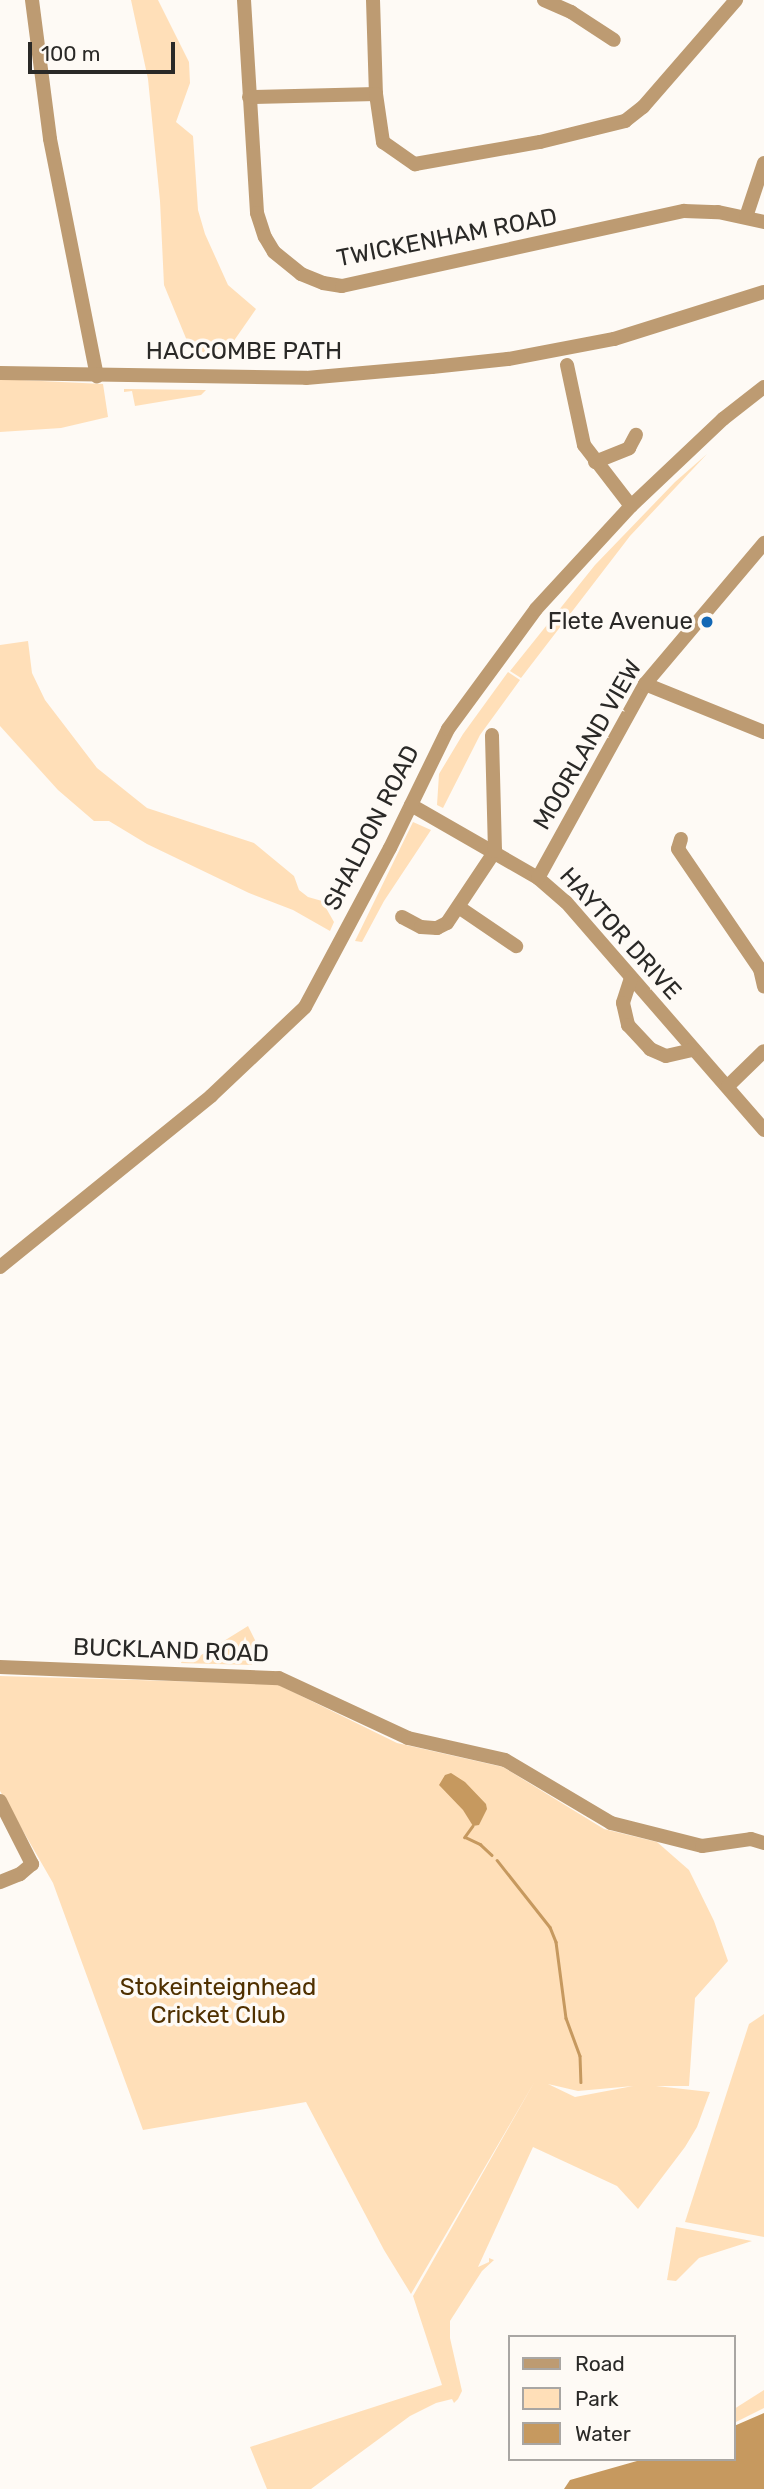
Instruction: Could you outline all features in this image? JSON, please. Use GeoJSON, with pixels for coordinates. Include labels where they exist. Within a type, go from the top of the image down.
{"type":"FeatureCollection","features":[{"type":"Feature","properties":{"kind":"street"},"geometry":{"type":"LineString","coordinates":[[32,0],[50,139],[97,376]]}},
{"type":"Feature","properties":{"kind":"street","name":"TWICKENHAM ROAD"},"geometry":{"type":"LineString","coordinates":[[244,0],[257,213],[265,237],[274,252],[301,274],[323,283],[342,286],[684,211],[718,212],[764,222]]}},
{"type":"Feature","properties":{"kind":"street"},"geometry":{"type":"LineString","coordinates":[[373,0],[376,94],[383,142],[415,163],[540,142],[625,121],[643,107],[736,0]]}},
{"type":"Feature","properties":{"kind":"street"},"geometry":{"type":"LineString","coordinates":[[544,0],[571,12],[614,40]]}},
{"type":"Feature","properties":{"kind":"street"},"geometry":{"type":"LineString","coordinates":[[249,97],[376,94]]}},
{"type":"Feature","properties":{"kind":"street"},"geometry":{"type":"LineString","coordinates":[[746,217],[764,163]]}},
{"type":"Feature","properties":{"kind":"street","name":"HACCOMBE PATH"},"geometry":{"type":"LineString","coordinates":[[0,373],[97,376],[207,374],[306,378],[508,359],[614,339],[764,292]]}},
{"type":"Feature","properties":{"kind":"street"},"geometry":{"type":"LineString","coordinates":[[567,365],[584,445],[631,506]]}},
{"type":"Feature","properties":{"kind":"street","name":"SHALDON ROAD"},"geometry":{"type":"LineString","coordinates":[[0,1267],[211,1096],[305,1007],[448,729],[521,629],[631,506],[723,419],[764,387]]}},
{"type":"Feature","properties":{"kind":"street"},"geometry":{"type":"LineString","coordinates":[[595,462],[629,448],[636,435]]}},
{"type":"Feature","properties":{"kind":"street","name":"MOORLAND VIEW"},"geometry":{"type":"LineString","coordinates":[[538,878],[645,684],[764,544]]}},
{"type":"Feature","properties":{"kind":"street"},"geometry":{"type":"LineString","coordinates":[[645,684],[764,732]]}},
{"type":"Feature","properties":{"kind":"street"},"geometry":{"type":"LineString","coordinates":[[402,917],[421,927],[437,928],[447,923],[460,908],[495,851],[492,735]]}},
{"type":"Feature","properties":{"kind":"street","name":"HAYTOR DRIVE"},"geometry":{"type":"LineString","coordinates":[[411,805],[495,851],[538,878],[566,902],[764,1130]]}},
{"type":"Feature","properties":{"kind":"street"},"geometry":{"type":"LineString","coordinates":[[681,839],[678,849],[760,969],[764,987]]}},
{"type":"Feature","properties":{"kind":"street"},"geometry":{"type":"LineString","coordinates":[[460,908],[516,946]]}},
{"type":"Feature","properties":{"kind":"street"},"geometry":{"type":"LineString","coordinates":[[631,978],[623,1003],[628,1025],[650,1049],[666,1056],[693,1050]]}},
{"type":"Feature","properties":{"kind":"street"},"geometry":{"type":"LineString","coordinates":[[728,1086],[764,1051]]}},
{"type":"Feature","properties":{"kind":"street","name":"BUCKLAND ROAD"},"geometry":{"type":"LineString","coordinates":[[0,1667],[279,1678],[408,1738],[505,1760],[611,1823],[702,1846],[751,1839],[764,1843]]}},
{"type":"Feature","properties":{"kind":"street"},"geometry":{"type":"LineString","coordinates":[[0,1801],[32,1864],[20,1874],[0,1882]]}},
{"type":"Feature","properties":{"kind":"green space"},"geometry":{"type":"Polygon","coordinates":[[[131,0],[158,0],[189,62],[190,83],[176,122],[193,136],[198,210],[205,234],[228,285],[256,309],[231,345],[206,353],[190,348],[164,285],[160,201],[148,79],[131,0]]]}},
{"type":"Feature","properties":{"kind":"green space"},"geometry":{"type":"Polygon","coordinates":[[[0,379],[103,384],[108,417],[61,428],[0,432],[0,379]]]}},
{"type":"Feature","properties":{"kind":"green space"},"geometry":{"type":"Polygon","coordinates":[[[124,389],[206,390],[201,395],[135,406],[132,391],[124,392],[124,389]]]}},
{"type":"Feature","properties":{"kind":"green space"},"geometry":{"type":"Polygon","coordinates":[[[707,454],[630,536],[521,678],[510,671],[595,565],[675,482],[707,454]]]}},
{"type":"Feature","properties":{"kind":"green space"},"geometry":{"type":"Polygon","coordinates":[[[28,641],[32,673],[45,700],[97,768],[147,808],[254,843],[294,876],[299,890],[308,897],[322,901],[334,922],[330,931],[293,910],[249,893],[147,844],[109,821],[94,821],[58,790],[0,726],[0,645],[28,641]]]}},
{"type":"Feature","properties":{"kind":"green space"},"geometry":{"type":"Polygon","coordinates":[[[508,672],[520,680],[480,735],[443,808],[437,805],[439,774],[463,734],[508,672]]]}},
{"type":"Feature","properties":{"kind":"green space"},"geometry":{"type":"Polygon","coordinates":[[[413,822],[431,830],[384,901],[362,942],[355,941],[413,822]]]}},
{"type":"Feature","properties":{"kind":"green space"},"geometry":{"type":"Polygon","coordinates":[[[248,1626],[255,1640],[252,1665],[178,1663],[198,1657],[248,1626]]]}},
{"type":"Feature","properties":{"kind":"green space","name":"Stokeinteignhead Cricket Club"},"geometry":{"type":"Polygon","coordinates":[[[0,1676],[277,1684],[397,1743],[503,1767],[604,1829],[657,1842],[689,1870],[714,1921],[728,1961],[695,1998],[689,2086],[656,2086],[710,2092],[697,2127],[638,2209],[617,2186],[533,2147],[478,2267],[489,2262],[489,2258],[494,2260],[482,2271],[450,2321],[450,2338],[462,2391],[458,2399],[454,2403],[452,2399],[436,2403],[410,2416],[311,2489],[267,2489],[250,2447],[442,2385],[413,2296],[535,2081],[411,2294],[384,2250],[306,2102],[143,2130],[53,1883],[0,1791],[0,1676]],[[548,2084],[575,2097],[633,2086],[578,2091],[548,2084]]]}},
{"type":"Feature","properties":{"kind":"green space"},"geometry":{"type":"Polygon","coordinates":[[[764,2014],[764,2237],[685,2222],[749,2024],[764,2014]]]}},
{"type":"Feature","properties":{"kind":"green space"},"geometry":{"type":"Polygon","coordinates":[[[676,2227],[752,2241],[699,2258],[676,2281],[667,2280],[676,2227]]]}},
{"type":"Feature","properties":{"kind":"green space"},"geometry":{"type":"Polygon","coordinates":[[[764,2390],[764,2408],[736,2422],[736,2408],[764,2390]]]}},
{"type":"Feature","properties":{"kind":"water"},"geometry":{"type":"Polygon","coordinates":[[[451,1773],[465,1782],[486,1804],[487,1809],[479,1825],[473,1826],[463,1810],[439,1785],[445,1775],[451,1773]]]}},
{"type":"Feature","properties":{"kind":"water"},"geometry":{"type":"Polygon","coordinates":[[[764,2413],[764,2489],[564,2489],[570,2480],[637,2461],[736,2461],[736,2425],[764,2413]]]}},
{"type":"Feature","properties":{"kind":"waterway"},"geometry":{"type":"LineString","coordinates":[[473,1826],[465,1837],[480,1844],[492,1855]]}},
{"type":"Feature","properties":{"kind":"waterway"},"geometry":{"type":"LineString","coordinates":[[497,1860],[550,1927],[556,1942],[566,2018],[580,2056],[581,2082]]}},
{"type":"Feature","properties":{"kind":"place","name":"Flete Avenue"},"geometry":{"type":"Point","coordinates":[707,622]}}]}
